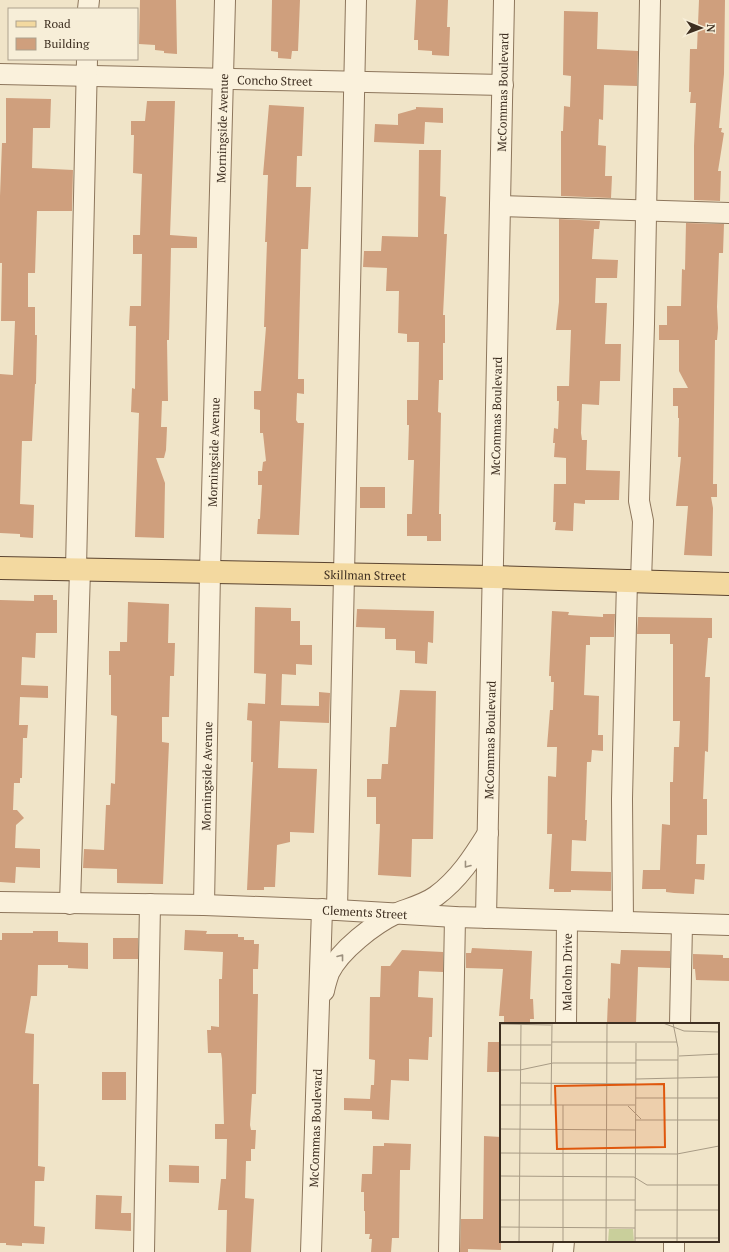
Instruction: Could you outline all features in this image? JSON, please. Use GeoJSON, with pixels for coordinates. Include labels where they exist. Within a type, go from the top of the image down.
{"type":"FeatureCollection","features":[{"type":"Feature","properties":{"kind":"main road","name":"Skillman Street"},"geometry":{"type":"LineString","coordinates":[[0,568],[493,577],[729,584]]}},
{"type":"Feature","properties":{"kind":"street","name":"Morningside Avenue"},"geometry":{"type":"LineString","coordinates":[[204,905],[210,572],[225,0]]}},
{"type":"Feature","properties":{"kind":"street","name":"McCommas Boulevard"},"geometry":{"type":"LineString","coordinates":[[311,1252],[319,1004],[329,910],[344,574],[356,0]]}},
{"type":"Feature","properties":{"kind":"street","name":"McCommas Boulevard"},"geometry":{"type":"LineString","coordinates":[[486,918],[504,0]]}},
{"type":"Feature","properties":{"kind":"street"},"geometry":{"type":"LineString","coordinates":[[623,922],[622,799],[634,581],[642,521],[639,501],[650,0]]}},
{"type":"Feature","properties":{"kind":"street","name":"Concho Street"},"geometry":{"type":"LineString","coordinates":[[0,74],[87,68],[223,80],[354,81],[503,85]]}},
{"type":"Feature","properties":{"kind":"street"},"geometry":{"type":"LineString","coordinates":[[70,904],[78,570],[87,68]]}},
{"type":"Feature","properties":{"kind":"street"},"geometry":{"type":"LineString","coordinates":[[500,206],[646,209],[729,213]]}},
{"type":"Feature","properties":{"kind":"street","name":"McCommas Boulevard"},"geometry":{"type":"LineString","coordinates":[[319,1004],[329,973],[342,954],[365,934],[395,914],[435,896],[453,882],[469,863],[488,832]]}},
{"type":"Feature","properties":{"kind":"street","name":"Clements Street"},"geometry":{"type":"LineString","coordinates":[[0,902],[204,905],[455,917],[729,925]]}},
{"type":"Feature","properties":{"kind":"street"},"geometry":{"type":"LineString","coordinates":[[144,1252],[150,904]]}},
{"type":"Feature","properties":{"kind":"street"},"geometry":{"type":"LineString","coordinates":[[449,1252],[455,917]]}},
{"type":"Feature","properties":{"kind":"street","name":"Malcolm Drive"},"geometry":{"type":"LineString","coordinates":[[566,1023],[567,920]]}},
{"type":"Feature","properties":{"kind":"street"},"geometry":{"type":"LineString","coordinates":[[680,1023],[682,924]]}},
{"type":"Feature","properties":{"kind":"street"},"geometry":{"type":"LineString","coordinates":[[563,1252],[564,1242]]}},
{"type":"Feature","properties":{"kind":"building"},"geometry":{"type":"Polygon","coordinates":[[[140,0],[176,0],[177,54],[164,53],[164,51],[155,50],[155,45],[139,44],[140,0]]]}},
{"type":"Feature","properties":{"kind":"building"},"geometry":{"type":"Polygon","coordinates":[[[272,0],[300,0],[298,51],[292,51],[291,59],[278,58],[278,52],[271,51],[272,0]]]}},
{"type":"Feature","properties":{"kind":"building"},"geometry":{"type":"Polygon","coordinates":[[[416,0],[448,0],[447,27],[450,27],[449,56],[432,55],[432,51],[418,50],[418,40],[414,40],[416,0]]]}},
{"type":"Feature","properties":{"kind":"building"},"geometry":{"type":"Polygon","coordinates":[[[699,0],[725,0],[724,74],[719,128],[722,128],[721,132],[724,133],[718,171],[721,171],[720,201],[694,200],[696,103],[690,103],[690,49],[697,49],[699,0]]]}},
{"type":"Feature","properties":{"kind":"building"},"geometry":{"type":"Polygon","coordinates":[[[564,11],[598,12],[597,49],[638,51],[637,86],[604,85],[603,120],[599,119],[598,145],[606,146],[605,176],[612,176],[611,198],[561,196],[561,131],[563,131],[564,106],[570,107],[571,76],[563,75],[564,11]]]}},
{"type":"Feature","properties":{"kind":"building"},"geometry":{"type":"Polygon","coordinates":[[[6,98],[51,99],[50,128],[33,128],[32,168],[73,170],[72,211],[37,211],[35,273],[28,273],[28,307],[35,307],[35,335],[37,335],[36,384],[32,441],[22,441],[20,504],[34,505],[33,538],[20,537],[20,534],[0,533],[0,374],[13,375],[15,321],[1,321],[2,263],[0,263],[0,196],[2,143],[6,143],[6,98]]]}},
{"type":"Feature","properties":{"kind":"building"},"geometry":{"type":"Polygon","coordinates":[[[147,101],[175,101],[170,235],[197,237],[197,248],[171,248],[169,340],[167,340],[168,401],[162,401],[161,427],[167,427],[166,450],[164,458],[156,458],[165,483],[164,538],[135,537],[139,413],[131,412],[132,388],[135,389],[136,326],[129,326],[130,306],[141,306],[142,254],[133,254],[133,235],[140,235],[142,174],[133,173],[134,135],[131,135],[131,121],[145,121],[147,101]]]}},
{"type":"Feature","properties":{"kind":"building"},"geometry":{"type":"Polygon","coordinates":[[[269,105],[304,107],[302,156],[297,156],[296,187],[311,187],[308,249],[301,249],[298,379],[304,379],[304,394],[297,393],[296,420],[298,423],[304,423],[299,535],[257,534],[258,519],[260,519],[262,485],[258,485],[258,471],[262,471],[263,462],[266,461],[263,433],[260,433],[260,410],[254,409],[254,391],[261,391],[266,327],[264,327],[267,242],[265,242],[268,175],[263,175],[269,105]]]}},
{"type":"Feature","properties":{"kind":"building"},"geometry":{"type":"Polygon","coordinates":[[[416,107],[443,108],[443,123],[425,122],[424,144],[374,142],[375,124],[398,125],[398,114],[416,109],[416,107]]]}},
{"type":"Feature","properties":{"kind":"building"},"geometry":{"type":"Polygon","coordinates":[[[419,150],[441,150],[440,196],[446,197],[444,234],[447,234],[443,315],[445,315],[445,343],[443,343],[443,380],[439,380],[438,412],[441,413],[439,514],[441,514],[441,541],[427,541],[427,536],[407,536],[407,514],[412,514],[414,460],[408,460],[409,425],[407,425],[407,400],[418,400],[419,342],[407,342],[407,334],[398,333],[399,291],[386,291],[387,268],[363,267],[364,251],[381,251],[382,236],[418,237],[419,150]]]}},
{"type":"Feature","properties":{"kind":"building"},"geometry":{"type":"Polygon","coordinates":[[[559,219],[600,221],[599,229],[594,229],[592,259],[618,260],[617,278],[596,278],[595,303],[607,303],[605,344],[621,344],[620,381],[600,381],[599,405],[582,404],[581,433],[582,440],[587,440],[586,470],[620,471],[619,500],[585,500],[585,504],[574,503],[573,531],[555,530],[556,522],[553,522],[554,484],[566,484],[566,458],[554,457],[555,443],[553,443],[554,428],[558,429],[559,401],[557,401],[557,386],[569,386],[571,330],[556,330],[559,302],[559,219]]]}},
{"type":"Feature","properties":{"kind":"building"},"geometry":{"type":"Polygon","coordinates":[[[686,223],[724,224],[723,253],[719,253],[717,307],[718,328],[717,340],[715,340],[713,484],[717,484],[717,497],[711,497],[713,508],[712,556],[684,555],[688,506],[676,506],[681,457],[678,457],[679,418],[678,406],[673,406],[673,388],[688,388],[679,371],[679,340],[659,340],[659,325],[667,325],[667,306],[681,306],[682,269],[685,270],[686,223]]]}},
{"type":"Feature","properties":{"kind":"building"},"geometry":{"type":"Polygon","coordinates":[[[360,487],[385,487],[385,508],[360,508],[360,487]]]}},
{"type":"Feature","properties":{"kind":"building"},"geometry":{"type":"Polygon","coordinates":[[[34,595],[53,595],[53,600],[57,600],[57,633],[36,633],[35,658],[22,657],[21,685],[48,686],[48,698],[20,697],[19,725],[28,725],[27,738],[23,738],[22,778],[20,778],[20,783],[14,783],[13,810],[17,810],[24,818],[16,825],[15,848],[40,849],[40,868],[16,867],[15,883],[0,882],[0,600],[34,601],[34,595]]]}},
{"type":"Feature","properties":{"kind":"building"},"geometry":{"type":"Polygon","coordinates":[[[128,602],[169,604],[168,643],[175,643],[174,676],[170,676],[169,717],[162,717],[162,742],[169,743],[163,884],[117,883],[117,869],[83,868],[84,849],[104,850],[106,805],[110,805],[111,783],[115,784],[117,716],[111,715],[111,675],[109,675],[109,651],[120,651],[120,642],[127,642],[128,602]]]}},
{"type":"Feature","properties":{"kind":"building"},"geometry":{"type":"Polygon","coordinates":[[[255,607],[291,608],[291,621],[300,621],[300,645],[312,645],[312,665],[296,664],[296,675],[282,674],[281,705],[319,706],[319,692],[330,693],[329,723],[280,721],[278,768],[317,769],[314,833],[290,832],[290,842],[277,845],[275,887],[264,887],[264,890],[247,890],[253,762],[251,762],[252,721],[247,720],[248,703],[265,704],[266,674],[254,673],[255,607]]]}},
{"type":"Feature","properties":{"kind":"building"},"geometry":{"type":"Polygon","coordinates":[[[357,609],[434,611],[433,643],[428,642],[427,664],[415,663],[415,651],[396,650],[396,639],[385,639],[385,628],[356,627],[357,609]]]}},
{"type":"Feature","properties":{"kind":"building"},"geometry":{"type":"Polygon","coordinates":[[[552,611],[569,612],[568,615],[603,617],[603,614],[615,614],[614,637],[590,637],[590,645],[586,645],[584,695],[599,696],[598,735],[603,735],[603,751],[592,750],[591,762],[587,762],[585,820],[587,820],[586,841],[572,840],[571,871],[611,872],[611,891],[571,890],[571,892],[554,892],[554,889],[549,889],[552,834],[547,834],[548,776],[556,777],[557,747],[547,747],[550,710],[553,710],[554,682],[551,682],[551,676],[549,676],[552,611]]]}},
{"type":"Feature","properties":{"kind":"building"},"geometry":{"type":"Polygon","coordinates":[[[638,617],[712,618],[712,638],[708,638],[705,677],[710,677],[708,752],[705,751],[703,799],[707,799],[707,835],[697,835],[696,864],[705,864],[704,880],[695,879],[694,894],[666,892],[666,889],[642,889],[643,870],[660,870],[662,824],[670,825],[670,782],[673,782],[674,747],[679,747],[680,721],[673,721],[673,644],[670,644],[670,634],[637,634],[638,617]]]}},
{"type":"Feature","properties":{"kind":"building"},"geometry":{"type":"Polygon","coordinates":[[[400,690],[436,691],[433,839],[412,839],[411,877],[378,875],[380,824],[376,824],[376,797],[367,797],[367,779],[381,779],[382,764],[388,764],[390,727],[396,727],[400,690]]]}},
{"type":"Feature","properties":{"kind":"building"},"geometry":{"type":"Polygon","coordinates":[[[185,930],[207,931],[206,934],[238,934],[238,937],[244,937],[244,940],[254,940],[254,944],[259,944],[258,969],[253,969],[253,994],[258,994],[256,1094],[252,1094],[250,1125],[251,1130],[256,1130],[255,1149],[251,1149],[251,1161],[246,1161],[245,1198],[254,1199],[251,1252],[226,1252],[227,1210],[218,1210],[221,1179],[226,1179],[227,1139],[215,1139],[215,1124],[224,1124],[222,1059],[221,1053],[208,1053],[207,1030],[211,1030],[211,1026],[219,1027],[219,979],[222,979],[223,952],[184,950],[185,930]]]}},
{"type":"Feature","properties":{"kind":"building"},"geometry":{"type":"Polygon","coordinates":[[[33,931],[58,931],[58,942],[88,943],[88,969],[68,968],[68,965],[38,965],[37,996],[31,996],[25,1033],[34,1034],[33,1084],[39,1084],[38,1166],[45,1167],[44,1181],[35,1181],[34,1226],[45,1227],[44,1244],[22,1243],[22,1246],[0,1243],[0,940],[2,940],[2,933],[33,933],[33,931]]]}},
{"type":"Feature","properties":{"kind":"building"},"geometry":{"type":"Polygon","coordinates":[[[113,938],[138,938],[138,959],[113,959],[113,938]]]}},
{"type":"Feature","properties":{"kind":"building"},"geometry":{"type":"Polygon","coordinates":[[[472,948],[532,951],[530,999],[533,999],[534,1019],[530,1019],[530,1023],[504,1023],[504,1016],[499,1016],[503,969],[466,968],[466,953],[471,953],[472,948]]]}},
{"type":"Feature","properties":{"kind":"building"},"geometry":{"type":"Polygon","coordinates":[[[402,950],[443,952],[443,972],[419,971],[418,997],[433,998],[432,1037],[429,1037],[428,1060],[409,1059],[409,1081],[391,1080],[389,1120],[372,1119],[372,1111],[344,1110],[344,1098],[370,1099],[371,1085],[374,1085],[375,1060],[369,1059],[370,997],[380,997],[381,966],[390,966],[402,950]]]}},
{"type":"Feature","properties":{"kind":"building"},"geometry":{"type":"Polygon","coordinates":[[[621,950],[670,951],[670,968],[638,967],[636,1023],[607,1023],[608,998],[610,999],[611,963],[620,964],[621,950]]]}},
{"type":"Feature","properties":{"kind":"building"},"geometry":{"type":"Polygon","coordinates":[[[693,954],[723,955],[723,958],[729,958],[729,981],[696,980],[695,969],[693,969],[693,954]]]}},
{"type":"Feature","properties":{"kind":"building"},"geometry":{"type":"Polygon","coordinates":[[[488,1042],[500,1042],[500,1072],[487,1072],[488,1042]]]}},
{"type":"Feature","properties":{"kind":"building"},"geometry":{"type":"Polygon","coordinates":[[[102,1072],[126,1072],[126,1100],[102,1100],[102,1072]]]}},
{"type":"Feature","properties":{"kind":"building"},"geometry":{"type":"Polygon","coordinates":[[[484,1136],[500,1137],[501,1250],[468,1249],[468,1252],[460,1252],[461,1219],[483,1219],[484,1136]]]}},
{"type":"Feature","properties":{"kind":"building"},"geometry":{"type":"Polygon","coordinates":[[[384,1143],[411,1144],[410,1170],[400,1170],[399,1238],[392,1238],[391,1252],[371,1252],[372,1239],[369,1239],[370,1234],[365,1234],[364,1192],[361,1192],[362,1174],[372,1174],[373,1146],[384,1146],[384,1143]]]}},
{"type":"Feature","properties":{"kind":"building"},"geometry":{"type":"Polygon","coordinates":[[[169,1165],[199,1166],[199,1183],[169,1182],[169,1165]]]}},
{"type":"Feature","properties":{"kind":"building"},"geometry":{"type":"Polygon","coordinates":[[[96,1195],[122,1196],[121,1213],[131,1213],[131,1231],[95,1229],[96,1195]]]}}]}
